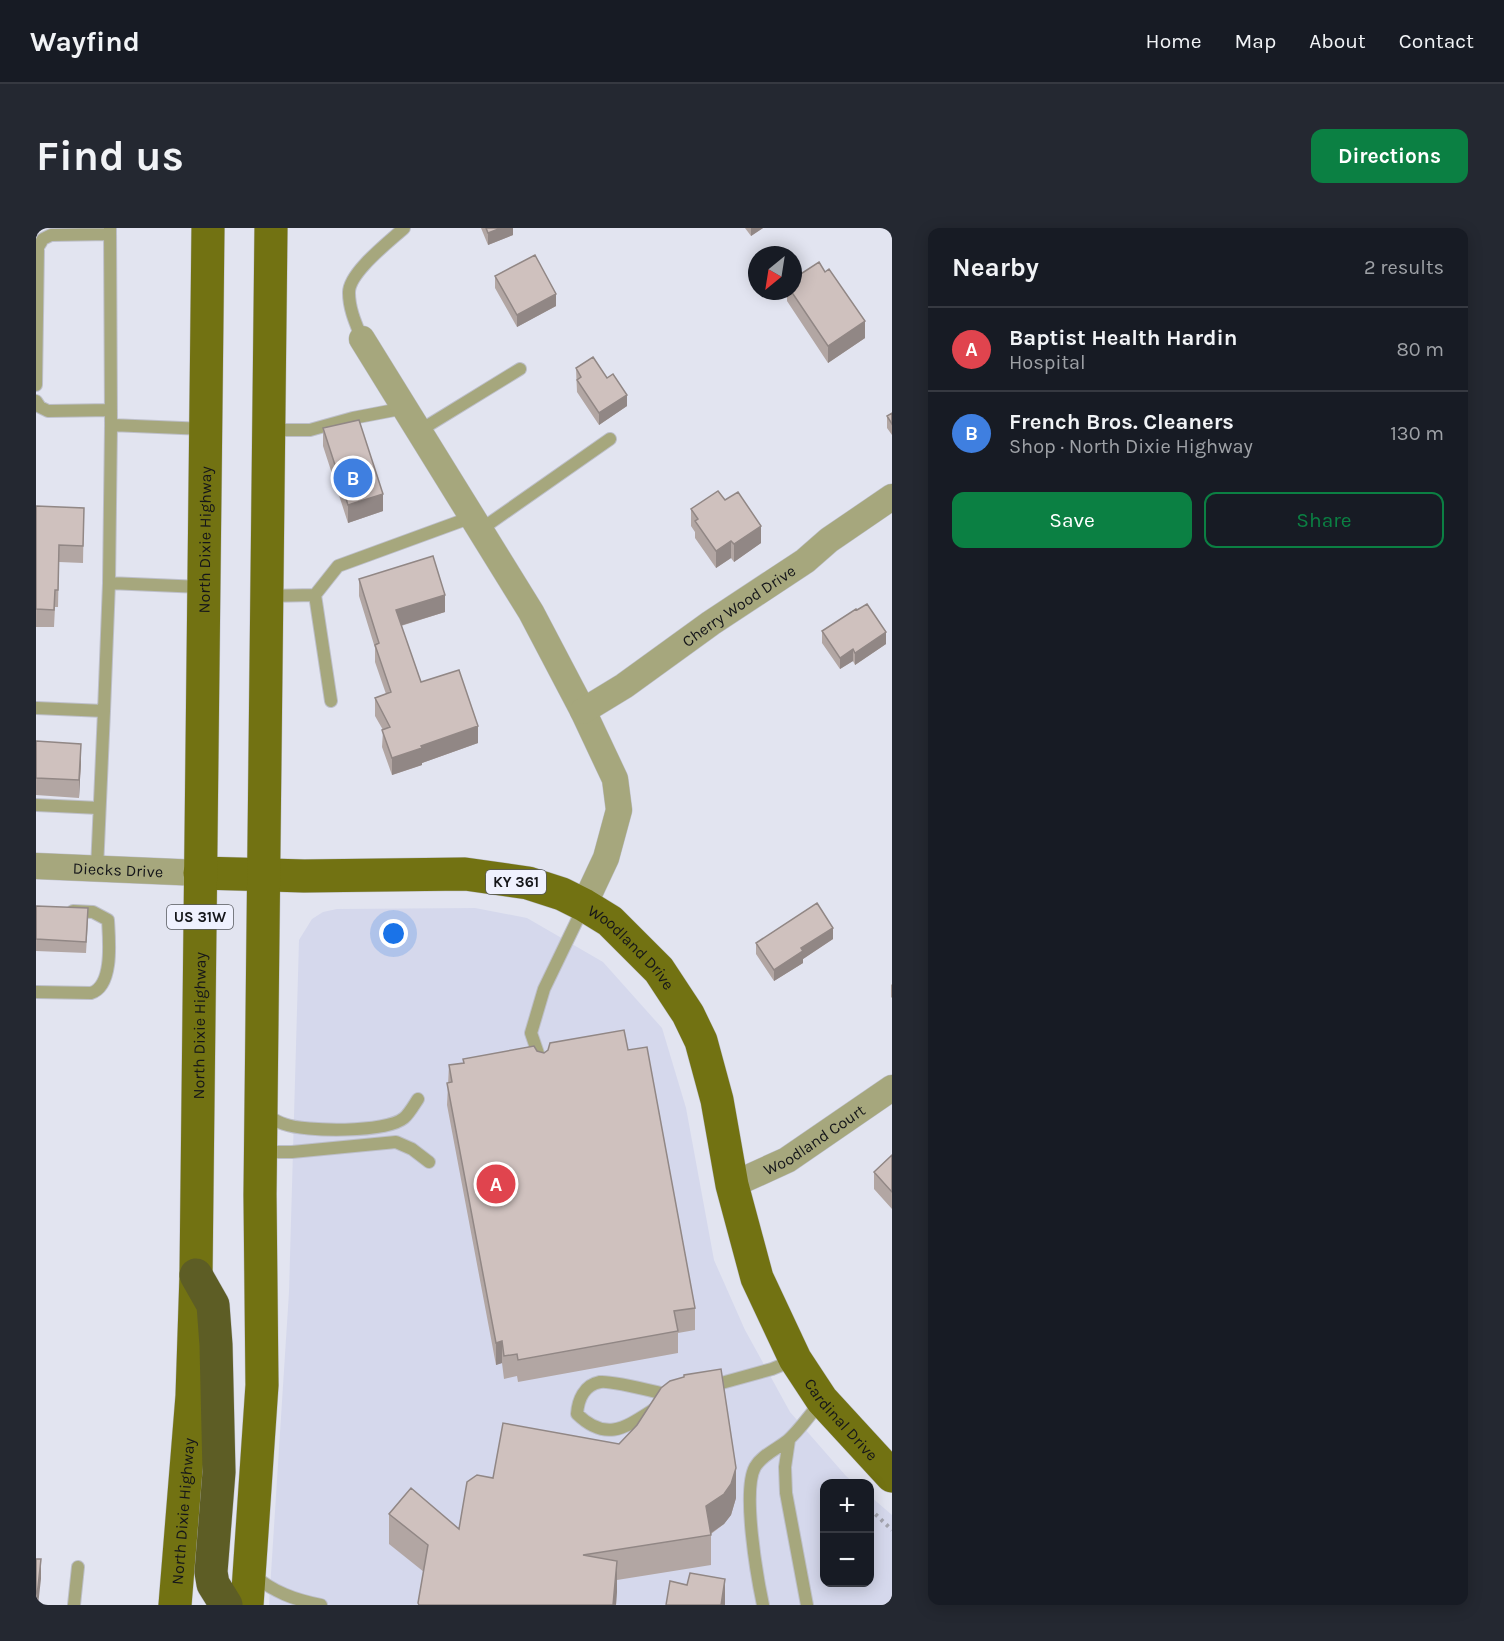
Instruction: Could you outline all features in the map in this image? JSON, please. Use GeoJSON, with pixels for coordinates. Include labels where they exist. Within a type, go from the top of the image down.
{"type":"FeatureCollection","features":[{"type":"Feature","properties":{"kind":"highway"},"geometry":{"type":"LineString","coordinates":[[196,1275],[213,1305],[219,1472],[211,1572],[213,1584],[226,1605]]}},
{"type":"Feature","properties":{"kind":"main road","name":"North Dixie Highway"},"geometry":{"type":"LineString","coordinates":[[175,1605],[192,1396],[196,1275],[208,228]]}},
{"type":"Feature","properties":{"kind":"main road"},"geometry":{"type":"LineString","coordinates":[[247,1605],[262,1385],[261,1152],[271,228]]}},
{"type":"Feature","properties":{"kind":"main road","name":"Woodland Drive"},"geometry":{"type":"LineString","coordinates":[[200,873],[465,874],[528,883],[562,894],[610,921],[659,970],[688,1014],[701,1041],[709,1067],[732,1185],[757,1278],[795,1359]]}},
{"type":"Feature","properties":{"kind":"main road","name":"Cardinal Drive"},"geometry":{"type":"LineString","coordinates":[[795,1359],[822,1400],[892,1476]]}},
{"type":"Feature","properties":{"kind":"street"},"geometry":{"type":"LineString","coordinates":[[362,339],[531,612],[583,711],[615,779],[618,810],[606,858],[584,905]]}},
{"type":"Feature","properties":{"kind":"street","name":"Cherry Wood Drive"},"geometry":{"type":"LineString","coordinates":[[583,711],[624,686],[805,561],[829,540],[892,497]]}},
{"type":"Feature","properties":{"kind":"street","name":"Diecks Drive"},"geometry":{"type":"LineString","coordinates":[[36,866],[200,873]]}},
{"type":"Feature","properties":{"kind":"street","name":"Woodland Court"},"geometry":{"type":"LineString","coordinates":[[732,1185],[786,1160],[892,1088]]}},
{"type":"Feature","properties":{"kind":"lane"},"geometry":{"type":"LineString","coordinates":[[362,339],[352,313],[348,290],[362,266],[404,228]]}},
{"type":"Feature","properties":{"kind":"lane"},"geometry":{"type":"LineString","coordinates":[[36,385],[38,247],[43,239],[51,235],[110,231],[109,583],[97,869]]}},
{"type":"Feature","properties":{"kind":"lane"},"geometry":{"type":"LineString","coordinates":[[419,431],[520,369]]}},
{"type":"Feature","properties":{"kind":"lane"},"geometry":{"type":"LineString","coordinates":[[36,401],[40,407],[48,411],[111,410]]}},
{"type":"Feature","properties":{"kind":"lane"},"geometry":{"type":"LineString","coordinates":[[269,430],[310,430],[353,418],[405,408]]}},
{"type":"Feature","properties":{"kind":"lane"},"geometry":{"type":"LineString","coordinates":[[111,425],[207,429]]}},
{"type":"Feature","properties":{"kind":"lane"},"geometry":{"type":"LineString","coordinates":[[331,701],[315,595],[339,566],[476,523],[610,439]]}},
{"type":"Feature","properties":{"kind":"lane"},"geometry":{"type":"LineString","coordinates":[[109,583],[205,587]]}},
{"type":"Feature","properties":{"kind":"lane"},"geometry":{"type":"LineString","coordinates":[[267,596],[315,595]]}},
{"type":"Feature","properties":{"kind":"lane"},"geometry":{"type":"LineString","coordinates":[[36,708],[104,711]]}},
{"type":"Feature","properties":{"kind":"lane"},"geometry":{"type":"LineString","coordinates":[[36,805],[99,808]]}},
{"type":"Feature","properties":{"kind":"lane"},"geometry":{"type":"LineString","coordinates":[[542,1067],[531,1033],[544,989],[584,905]]}},
{"type":"Feature","properties":{"kind":"lane"},"geometry":{"type":"LineString","coordinates":[[36,992],[91,993],[102,987],[106,978],[108,920],[93,912],[57,910]]}},
{"type":"Feature","properties":{"kind":"lane"},"geometry":{"type":"LineString","coordinates":[[262,1113],[285,1125],[326,1129],[378,1127],[387,1126],[404,1118],[418,1099]]}},
{"type":"Feature","properties":{"kind":"lane"},"geometry":{"type":"LineString","coordinates":[[261,1152],[292,1152],[396,1142],[412,1149],[429,1162]]}},
{"type":"Feature","properties":{"kind":"lane"},"geometry":{"type":"LineString","coordinates":[[685,1393],[600,1382],[586,1390],[578,1401],[577,1414],[587,1423],[608,1431],[626,1427],[685,1393],[772,1368],[795,1359]]}},
{"type":"Feature","properties":{"kind":"lane"},"geometry":{"type":"LineString","coordinates":[[763,1605],[758,1581],[751,1480],[756,1466],[789,1440],[822,1400]]}},
{"type":"Feature","properties":{"kind":"lane"},"geometry":{"type":"LineString","coordinates":[[789,1440],[785,1467],[786,1493],[807,1605]]}},
{"type":"Feature","properties":{"kind":"lane"},"geometry":{"type":"LineString","coordinates":[[74,1605],[78,1567]]}},
{"type":"Feature","properties":{"kind":"lane"},"geometry":{"type":"LineString","coordinates":[[248,1570],[282,1594],[296,1600],[321,1605]]}},
{"type":"Feature","properties":{"kind":"path"},"geometry":{"type":"LineString","coordinates":[[874,1513],[892,1530]]}},
{"type":"Feature","properties":{"kind":"shaded area"},"geometry":{"type":"Polygon","coordinates":[[[475,908],[527,918],[603,962],[662,1028],[686,1108],[714,1260],[745,1330],[790,1412],[849,1479],[820,1479],[820,1587],[874,1587],[874,1499],[892,1515],[892,1605],[269,1605],[289,1292],[299,940],[312,919],[323,912],[337,909],[475,908]]]}},
{"type":"Feature","properties":{"kind":"building"},"geometry":{"type":"Polygon","coordinates":[[[486,228],[501,228],[488,233],[486,228]]]}},
{"type":"Feature","properties":{"kind":"building"},"geometry":{"type":"Polygon","coordinates":[[[535,255],[556,294],[517,315],[495,276],[535,255]]]}},
{"type":"Feature","properties":{"kind":"building"},"geometry":{"type":"Polygon","coordinates":[[[819,262],[825,272],[829,269],[865,321],[828,346],[797,300],[802,300],[802,273],[819,262]]]}},
{"type":"Feature","properties":{"kind":"building"},"geometry":{"type":"Polygon","coordinates":[[[593,357],[607,378],[613,374],[627,395],[599,413],[577,380],[581,377],[576,368],[593,357]]]}},
{"type":"Feature","properties":{"kind":"building"},"geometry":{"type":"Polygon","coordinates":[[[892,413],[892,424],[887,416],[892,413]]]}},
{"type":"Feature","properties":{"kind":"building"},"geometry":{"type":"Polygon","coordinates":[[[359,420],[383,494],[348,505],[323,428],[359,420]]]}},
{"type":"Feature","properties":{"kind":"building"},"geometry":{"type":"Polygon","coordinates":[[[718,491],[725,500],[738,492],[761,526],[734,544],[731,541],[716,551],[695,521],[698,519],[691,509],[718,491]]]}},
{"type":"Feature","properties":{"kind":"building"},"geometry":{"type":"Polygon","coordinates":[[[36,506],[84,508],[83,546],[59,545],[58,590],[55,590],[54,610],[36,609],[36,506]]]}},
{"type":"Feature","properties":{"kind":"building"},"geometry":{"type":"Polygon","coordinates":[[[433,556],[445,595],[396,610],[421,682],[459,670],[478,726],[392,758],[382,730],[390,727],[375,698],[391,692],[375,645],[379,643],[359,579],[433,556]]]}},
{"type":"Feature","properties":{"kind":"building"},"geometry":{"type":"Polygon","coordinates":[[[867,604],[886,632],[855,653],[853,649],[840,658],[822,631],[867,604]]]}},
{"type":"Feature","properties":{"kind":"building"},"geometry":{"type":"Polygon","coordinates":[[[36,741],[81,744],[79,780],[36,778],[36,741]]]}},
{"type":"Feature","properties":{"kind":"building"},"geometry":{"type":"Polygon","coordinates":[[[817,903],[833,928],[801,948],[803,951],[774,970],[756,943],[817,903]]]}},
{"type":"Feature","properties":{"kind":"building"},"geometry":{"type":"Polygon","coordinates":[[[36,906],[88,908],[86,942],[36,939],[36,906]]]}},
{"type":"Feature","properties":{"kind":"building"},"geometry":{"type":"Polygon","coordinates":[[[624,1030],[628,1050],[647,1047],[695,1308],[674,1311],[678,1331],[518,1360],[517,1354],[504,1356],[502,1341],[496,1343],[447,1083],[452,1082],[449,1065],[464,1063],[463,1059],[534,1046],[537,1051],[544,1053],[548,1050],[550,1043],[624,1030]]]}},
{"type":"Feature","properties":{"kind":"building"},"geometry":{"type":"Polygon","coordinates":[[[892,1155],[892,1192],[874,1172],[892,1155]]]}},
{"type":"Feature","properties":{"kind":"building"},"geometry":{"type":"Polygon","coordinates":[[[721,1369],[736,1468],[731,1484],[724,1494],[706,1506],[711,1535],[583,1555],[617,1561],[613,1605],[419,1605],[428,1545],[389,1514],[411,1488],[459,1529],[467,1482],[477,1475],[493,1478],[503,1423],[619,1444],[637,1425],[661,1388],[670,1381],[684,1377],[684,1375],[721,1369]]]}},
{"type":"Feature","properties":{"kind":"building"},"geometry":{"type":"Polygon","coordinates":[[[36,1559],[41,1559],[36,1605],[36,1559]]]}},
{"type":"Feature","properties":{"kind":"building"},"geometry":{"type":"Polygon","coordinates":[[[690,1573],[725,1579],[721,1605],[666,1605],[670,1581],[687,1585],[690,1573]]]}},
{"type":"Feature","properties":{"kind":"place","name":"French Bros. Cleaners"},"geometry":{"type":"Point","coordinates":[353,478]}},
{"type":"Feature","properties":{"kind":"place","name":"Baptist Health Hardin"},"geometry":{"type":"Point","coordinates":[496,1184]}}]}
